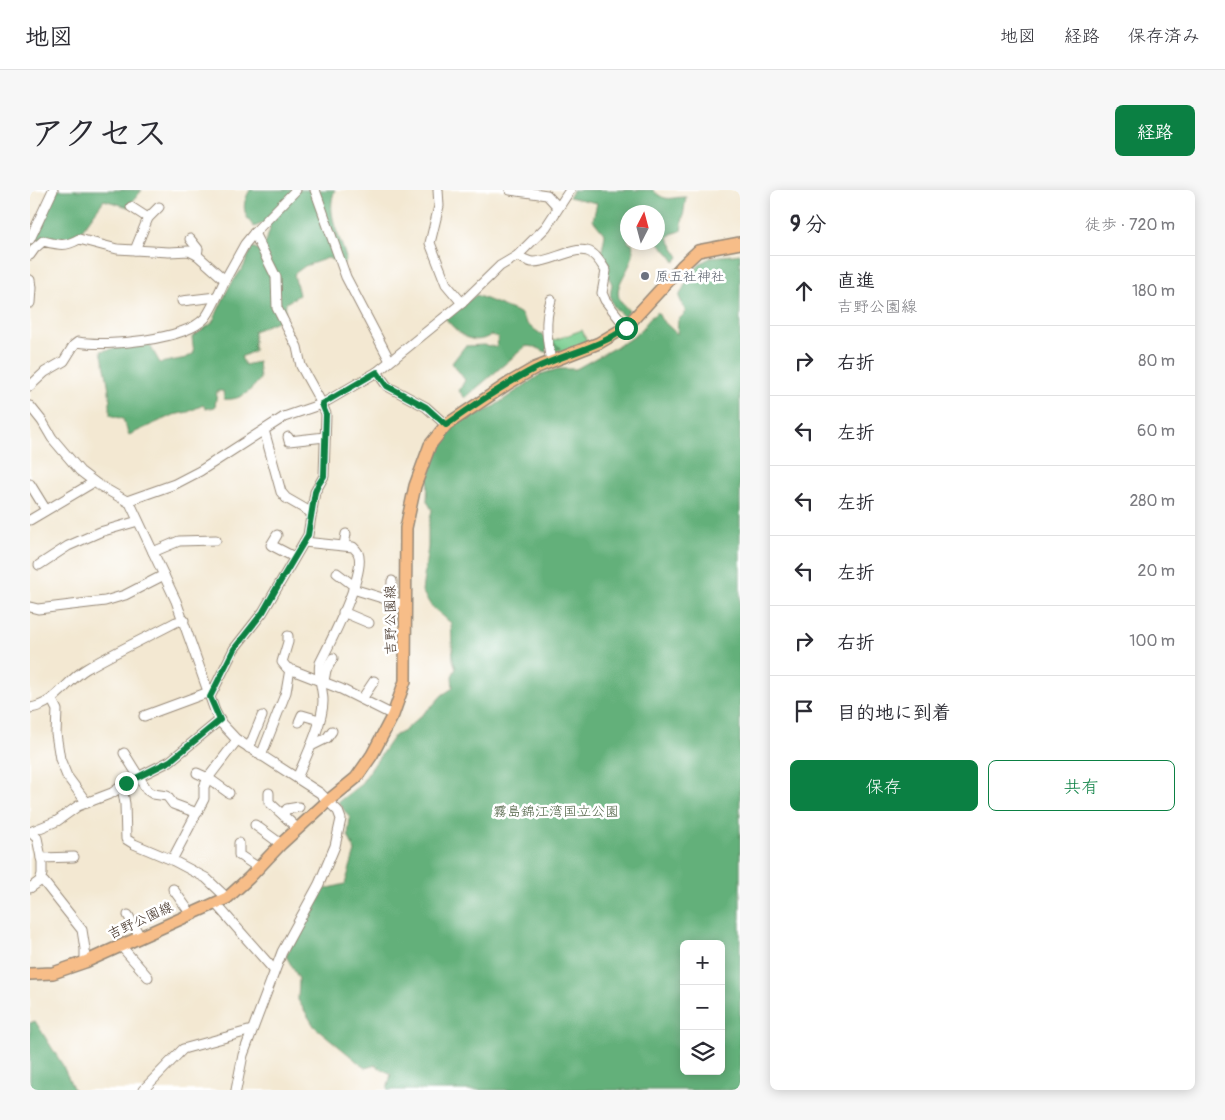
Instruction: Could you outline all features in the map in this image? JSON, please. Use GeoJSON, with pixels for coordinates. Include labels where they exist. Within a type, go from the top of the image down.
{"type":"FeatureCollection","features":[{"type":"Feature","properties":{"kind":"main road","name":"吉野公園線"},"geometry":{"type":"LineString","coordinates":[[30,974],[53,973],[85,962],[227,898],[298,828],[356,778],[362,771],[393,715],[405,681],[404,541],[407,517],[415,486],[426,452],[433,439],[446,425],[509,383],[551,362],[599,344],[626,328],[682,265],[698,251],[740,243]]}},
{"type":"Feature","properties":{"kind":"street"},"geometry":{"type":"LineString","coordinates":[[30,239],[53,190]]}},
{"type":"Feature","properties":{"kind":"street"},"geometry":{"type":"LineString","coordinates":[[30,386],[45,372],[64,361],[78,342],[117,344],[181,333],[205,318],[245,244],[284,200],[296,190]]}},
{"type":"Feature","properties":{"kind":"street"},"geometry":{"type":"LineString","coordinates":[[316,190],[346,277],[390,361]]}},
{"type":"Feature","properties":{"kind":"street"},"geometry":{"type":"LineString","coordinates":[[438,190],[439,206],[430,243],[446,284],[462,303]]}},
{"type":"Feature","properties":{"kind":"street"},"geometry":{"type":"LineString","coordinates":[[510,190],[547,192],[558,207]]}},
{"type":"Feature","properties":{"kind":"street"},"geometry":{"type":"LineString","coordinates":[[126,501],[176,484],[200,471],[284,417],[322,404],[377,372],[462,303],[500,266],[517,256],[546,227],[570,190]]}},
{"type":"Feature","properties":{"kind":"street"},"geometry":{"type":"LineString","coordinates":[[135,250],[148,218],[159,206]]}},
{"type":"Feature","properties":{"kind":"street"},"geometry":{"type":"LineString","coordinates":[[131,207],[148,218]]}},
{"type":"Feature","properties":{"kind":"street"},"geometry":{"type":"LineString","coordinates":[[144,716],[209,694],[234,649],[263,612],[308,535],[315,492],[324,476],[326,414],[301,366],[297,347],[277,308],[276,277],[254,233]]}},
{"type":"Feature","properties":{"kind":"street"},"geometry":{"type":"LineString","coordinates":[[30,255],[43,241],[69,245],[79,239],[117,249],[189,251],[197,255],[225,280]]}},
{"type":"Feature","properties":{"kind":"street"},"geometry":{"type":"LineString","coordinates":[[190,239],[198,249],[197,255]]}},
{"type":"Feature","properties":{"kind":"street"},"geometry":{"type":"LineString","coordinates":[[517,256],[531,262],[577,251],[588,251],[594,254],[606,271],[602,293],[605,300],[626,328]]}},
{"type":"Feature","properties":{"kind":"street"},"geometry":{"type":"LineString","coordinates":[[30,280],[30,303]]}},
{"type":"Feature","properties":{"kind":"street"},"geometry":{"type":"LineString","coordinates":[[182,301],[216,297]]}},
{"type":"Feature","properties":{"kind":"street"},"geometry":{"type":"LineString","coordinates":[[551,300],[547,314],[546,333],[551,362]]}},
{"type":"Feature","properties":{"kind":"street"},"geometry":{"type":"LineString","coordinates":[[377,372],[387,386],[426,407],[446,425]]}},
{"type":"Feature","properties":{"kind":"street"},"geometry":{"type":"LineString","coordinates":[[30,406],[52,438],[80,471],[94,482],[130,503],[184,620],[209,694],[220,720],[238,740],[329,800],[342,819],[335,846],[319,884],[289,937],[274,970],[243,1054],[236,1090]]}},
{"type":"Feature","properties":{"kind":"street"},"geometry":{"type":"LineString","coordinates":[[264,430],[281,492],[286,498],[312,513]]}},
{"type":"Feature","properties":{"kind":"street"},"geometry":{"type":"LineString","coordinates":[[288,437],[289,441],[325,437]]}},
{"type":"Feature","properties":{"kind":"street"},"geometry":{"type":"LineString","coordinates":[[30,520],[94,482]]}},
{"type":"Feature","properties":{"kind":"street"},"geometry":{"type":"LineString","coordinates":[[31,489],[46,510]]}},
{"type":"Feature","properties":{"kind":"street"},"geometry":{"type":"LineString","coordinates":[[39,565],[68,546],[100,532],[138,521]]}},
{"type":"Feature","properties":{"kind":"street"},"geometry":{"type":"LineString","coordinates":[[277,535],[271,545],[294,557]]}},
{"type":"Feature","properties":{"kind":"street"},"geometry":{"type":"LineString","coordinates":[[297,778],[311,746],[323,701],[322,680],[318,672],[320,663],[353,588],[359,562],[358,552],[343,538],[304,542]]}},
{"type":"Feature","properties":{"kind":"street"},"geometry":{"type":"LineString","coordinates":[[153,552],[179,541],[216,540]]}},
{"type":"Feature","properties":{"kind":"street"},"geometry":{"type":"LineString","coordinates":[[337,573],[353,588],[405,605]]}},
{"type":"Feature","properties":{"kind":"street"},"geometry":{"type":"LineString","coordinates":[[30,607],[38,609],[105,601],[125,594],[164,575]]}},
{"type":"Feature","properties":{"kind":"street"},"geometry":{"type":"LineString","coordinates":[[392,581],[392,601]]}},
{"type":"Feature","properties":{"kind":"street"},"geometry":{"type":"LineString","coordinates":[[343,612],[368,623]]}},
{"type":"Feature","properties":{"kind":"street"},"geometry":{"type":"LineString","coordinates":[[30,708],[38,707],[52,700],[85,670],[176,622],[184,620]]}},
{"type":"Feature","properties":{"kind":"street"},"geometry":{"type":"LineString","coordinates":[[288,636],[282,662],[290,669],[322,680],[393,715]]}},
{"type":"Feature","properties":{"kind":"street"},"geometry":{"type":"LineString","coordinates":[[322,680],[333,658]]}},
{"type":"Feature","properties":{"kind":"street"},"geometry":{"type":"LineString","coordinates":[[261,756],[286,692],[290,669]]}},
{"type":"Feature","properties":{"kind":"street"},"geometry":{"type":"LineString","coordinates":[[362,699],[374,680]]}},
{"type":"Feature","properties":{"kind":"street"},"geometry":{"type":"LineString","coordinates":[[52,700],[57,710],[56,734],[60,759],[68,776],[86,803]]}},
{"type":"Feature","properties":{"kind":"street"},"geometry":{"type":"LineString","coordinates":[[299,722],[302,715],[319,720]]}},
{"type":"Feature","properties":{"kind":"street"},"geometry":{"type":"LineString","coordinates":[[249,748],[262,716]]}},
{"type":"Feature","properties":{"kind":"street"},"geometry":{"type":"LineString","coordinates":[[30,888],[40,880],[42,874],[37,838],[30,832],[57,821],[78,806],[112,793],[170,761],[220,720]]}},
{"type":"Feature","properties":{"kind":"street"},"geometry":{"type":"LineString","coordinates":[[311,746],[327,738],[332,731]]}},
{"type":"Feature","properties":{"kind":"street"},"geometry":{"type":"LineString","coordinates":[[172,860],[204,799],[204,787],[208,778],[238,740]]}},
{"type":"Feature","properties":{"kind":"street"},"geometry":{"type":"LineString","coordinates":[[124,753],[147,790],[153,794],[167,796],[173,804],[197,812]]}},
{"type":"Feature","properties":{"kind":"street"},"geometry":{"type":"LineString","coordinates":[[197,773],[208,778],[229,793]]}},
{"type":"Feature","properties":{"kind":"street"},"geometry":{"type":"LineString","coordinates":[[122,786],[125,804],[126,839],[206,878],[227,898]]}},
{"type":"Feature","properties":{"kind":"street"},"geometry":{"type":"LineString","coordinates":[[266,798],[298,828]]}},
{"type":"Feature","properties":{"kind":"street"},"geometry":{"type":"LineString","coordinates":[[283,814],[287,809],[299,807]]}},
{"type":"Feature","properties":{"kind":"street"},"geometry":{"type":"LineString","coordinates":[[255,825],[281,844]]}},
{"type":"Feature","properties":{"kind":"street"},"geometry":{"type":"LineString","coordinates":[[239,843],[239,855],[258,868]]}},
{"type":"Feature","properties":{"kind":"street"},"geometry":{"type":"LineString","coordinates":[[41,858],[74,857]]}},
{"type":"Feature","properties":{"kind":"street"},"geometry":{"type":"LineString","coordinates":[[40,880],[82,930],[85,962]]}},
{"type":"Feature","properties":{"kind":"street"},"geometry":{"type":"LineString","coordinates":[[173,889],[191,914]]}},
{"type":"Feature","properties":{"kind":"street"},"geometry":{"type":"LineString","coordinates":[[216,904],[274,970]]}},
{"type":"Feature","properties":{"kind":"street"},"geometry":{"type":"LineString","coordinates":[[128,915],[140,937]]}},
{"type":"Feature","properties":{"kind":"street"},"geometry":{"type":"LineString","coordinates":[[121,946],[148,976]]}},
{"type":"Feature","properties":{"kind":"street"},"geometry":{"type":"LineString","coordinates":[[143,1090],[183,1049],[252,1030]]}},
{"type":"Feature","properties":{"kind":"green space"},"geometry":{"type":"Polygon","coordinates":[[[57,190],[142,190],[128,207],[104,200],[74,241],[33,246],[33,241],[57,190]]]}},
{"type":"Feature","properties":{"kind":"green space"},"geometry":{"type":"Polygon","coordinates":[[[250,190],[335,190],[332,207],[334,224],[346,258],[343,265],[328,258],[305,266],[294,274],[299,295],[286,303],[284,318],[254,331],[254,351],[241,357],[245,365],[258,362],[260,379],[249,391],[240,397],[224,399],[223,391],[217,391],[215,407],[206,409],[203,405],[188,412],[173,415],[129,435],[123,419],[110,415],[109,390],[101,351],[148,342],[160,363],[186,358],[194,353],[192,337],[212,323],[229,287],[244,266],[252,247],[263,251],[270,229],[269,221],[254,227],[247,218],[244,205],[250,190]]]}},
{"type":"Feature","properties":{"kind":"green space"},"geometry":{"type":"Polygon","coordinates":[[[573,190],[653,190],[665,198],[686,197],[681,231],[671,234],[668,238],[679,257],[675,262],[665,250],[665,205],[620,205],[620,250],[633,250],[633,252],[632,260],[621,281],[618,295],[629,311],[625,318],[612,303],[612,284],[600,261],[605,235],[593,220],[597,203],[569,197],[573,190]]]}},
{"type":"Feature","properties":{"kind":"green space","name":"霧島錦江湾国立公園"},"geometry":{"type":"Polygon","coordinates":[[[740,254],[740,1090],[387,1090],[391,1074],[375,1065],[365,1068],[314,1026],[298,1000],[299,979],[286,956],[321,890],[345,884],[355,851],[348,835],[350,818],[338,802],[360,785],[394,736],[404,731],[442,695],[453,688],[452,676],[456,668],[453,660],[451,623],[431,606],[422,591],[428,547],[428,528],[432,510],[427,501],[428,480],[435,457],[456,423],[490,409],[541,374],[558,369],[576,369],[632,338],[658,312],[661,319],[677,334],[678,320],[686,312],[679,297],[687,281],[694,270],[703,262],[719,256],[740,254]]]}},
{"type":"Feature","properties":{"kind":"green space"},"geometry":{"type":"Polygon","coordinates":[[[476,295],[520,313],[528,325],[561,348],[546,352],[535,347],[526,346],[465,398],[459,391],[465,380],[452,363],[465,346],[484,345],[497,347],[498,337],[491,335],[477,340],[465,337],[445,318],[476,295]]]}},
{"type":"Feature","properties":{"kind":"green space"},"geometry":{"type":"Polygon","coordinates":[[[582,330],[588,344],[556,356],[550,353],[549,342],[582,330]]]}},
{"type":"Feature","properties":{"kind":"green space"},"geometry":{"type":"Polygon","coordinates":[[[35,1021],[62,1064],[74,1090],[30,1090],[30,1023],[35,1021]]]}},
{"type":"Feature","properties":{"kind":"place","name":"原五社神社"},"geometry":{"type":"Point","coordinates":[645,276]}},
{"type":"Feature","properties":{"kind":"route"},"geometry":{"type":"LineString","coordinates":[[126,783],[170,761],[220,720],[210,697],[234,649],[263,612],[308,535],[315,492],[324,476],[326,414],[322,404],[377,372],[387,386],[426,407],[446,425],[535,368],[599,344],[626,328]]}}]}
